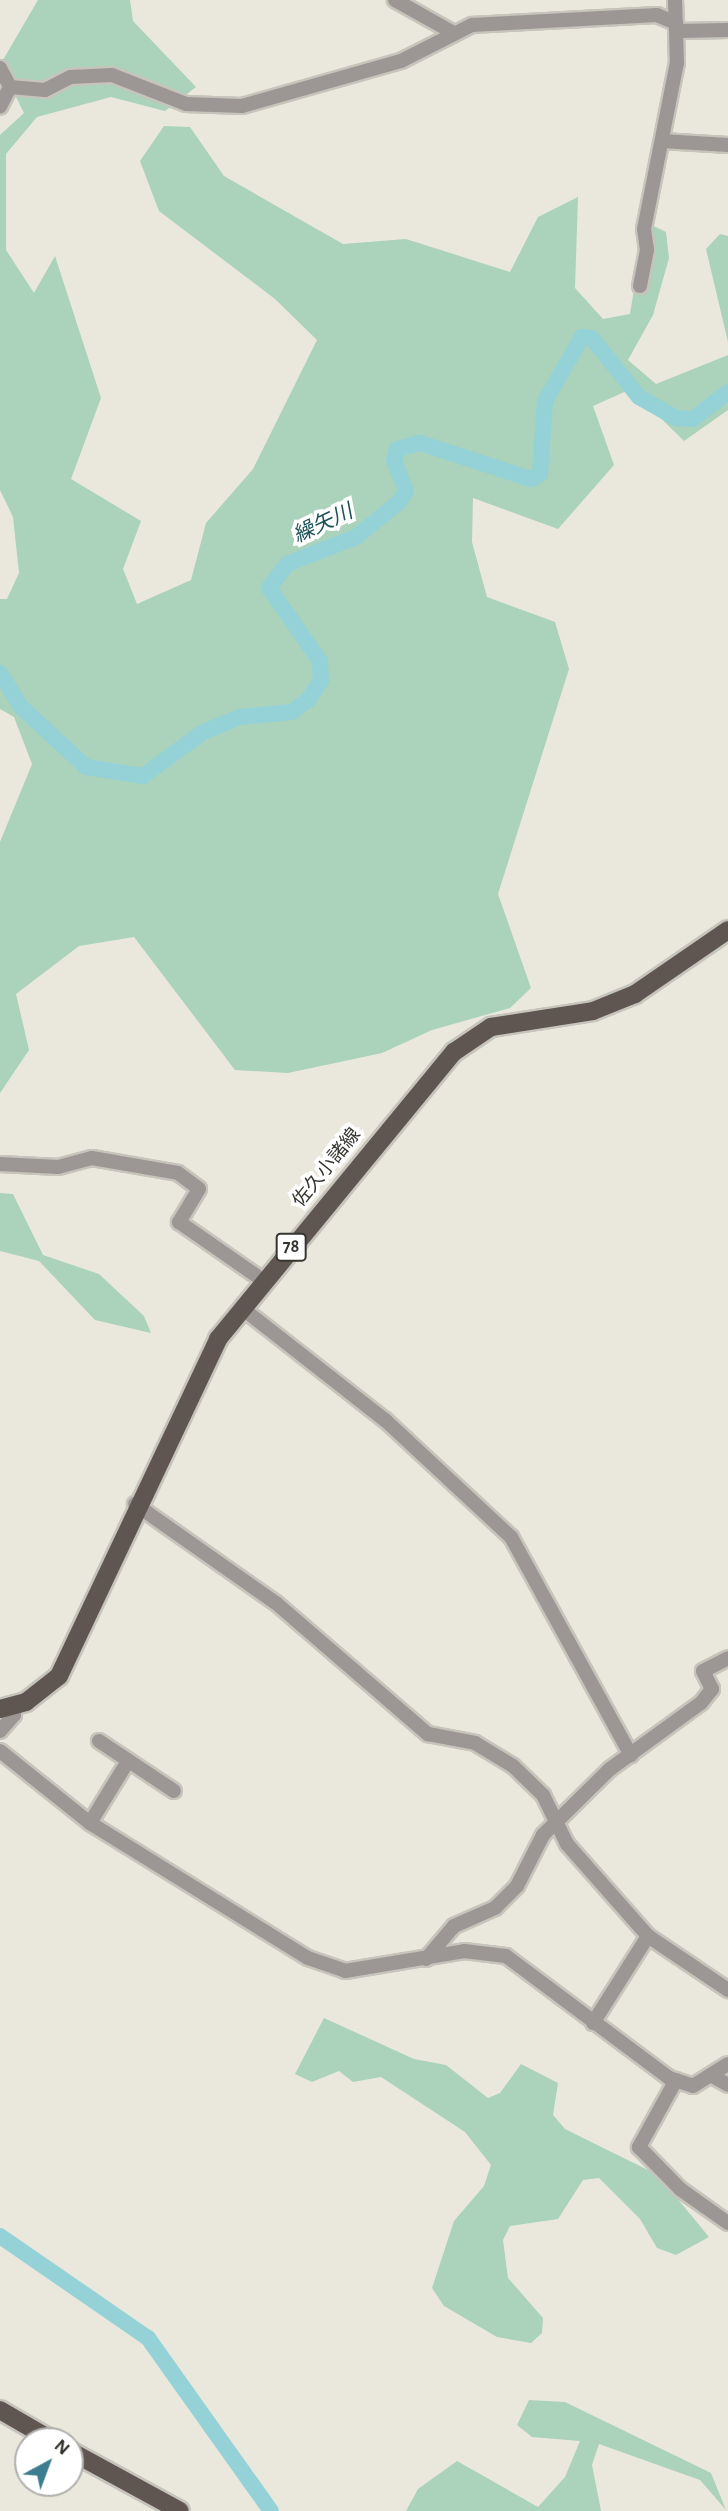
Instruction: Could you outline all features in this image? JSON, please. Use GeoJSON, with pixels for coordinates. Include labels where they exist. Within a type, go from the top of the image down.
{"type":"FeatureCollection","features":[{"type":"Feature","properties":{"kind":"main road","name":"佐久小諸線"},"geometry":{"type":"LineString","coordinates":[[6,1707],[59,1676],[135,1504],[201,1368],[242,1308],[366,1152],[471,1037],[614,1003],[669,975],[728,930]]}},
{"type":"Feature","properties":{"kind":"main road"},"geometry":{"type":"LineString","coordinates":[[0,2410],[29,2427]]}},
{"type":"Feature","properties":{"kind":"main road"},"geometry":{"type":"LineString","coordinates":[[84,2459],[180,2511]]}},
{"type":"Feature","properties":{"kind":"street"},"geometry":{"type":"LineString","coordinates":[[394,0],[452,32]]}},
{"type":"Feature","properties":{"kind":"street"},"geometry":{"type":"LineString","coordinates":[[640,286],[643,229],[662,141],[678,27],[675,0]]}},
{"type":"Feature","properties":{"kind":"street"},"geometry":{"type":"LineString","coordinates":[[10,87],[45,90],[70,77],[112,75],[186,104],[242,106],[401,61],[452,32],[472,25],[657,15],[678,27],[728,30]]}},
{"type":"Feature","properties":{"kind":"street"},"geometry":{"type":"LineString","coordinates":[[0,68],[10,87]]}},
{"type":"Feature","properties":{"kind":"street"},"geometry":{"type":"LineString","coordinates":[[0,107],[10,87]]}},
{"type":"Feature","properties":{"kind":"street"},"geometry":{"type":"LineString","coordinates":[[662,141],[728,145]]}},
{"type":"Feature","properties":{"kind":"street"},"geometry":{"type":"LineString","coordinates":[[0,1164],[58,1167],[92,1158],[178,1172],[199,1189],[179,1222],[264,1282]]}},
{"type":"Feature","properties":{"kind":"street"},"geometry":{"type":"LineString","coordinates":[[242,1308],[385,1420],[511,1537],[631,1755]]}},
{"type":"Feature","properties":{"kind":"street"},"geometry":{"type":"LineString","coordinates":[[135,1504],[276,1603],[428,1734],[475,1743],[513,1766],[543,1795],[555,1821],[648,1936],[728,1990]]}},
{"type":"Feature","properties":{"kind":"street"},"geometry":{"type":"LineString","coordinates":[[426,1959],[454,1926],[495,1908],[517,1886],[555,1821],[631,1755],[701,1703],[712,1689],[703,1671],[728,1658]]}},
{"type":"Feature","properties":{"kind":"street"},"geometry":{"type":"LineString","coordinates":[[0,1731],[14,1715],[6,1707]]}},
{"type":"Feature","properties":{"kind":"street"},"geometry":{"type":"LineString","coordinates":[[99,1741],[174,1791]]}},
{"type":"Feature","properties":{"kind":"street"},"geometry":{"type":"LineString","coordinates":[[0,1751],[90,1823],[308,1958],[345,1971],[480,1950],[506,1956],[593,2023],[676,2080],[693,2086],[728,2064]]}},
{"type":"Feature","properties":{"kind":"street"},"geometry":{"type":"LineString","coordinates":[[90,1823],[128,1761]]}},
{"type":"Feature","properties":{"kind":"street"},"geometry":{"type":"LineString","coordinates":[[593,2023],[648,1936]]}},
{"type":"Feature","properties":{"kind":"street"},"geometry":{"type":"LineString","coordinates":[[712,2076],[728,2085]]}},
{"type":"Feature","properties":{"kind":"street"},"geometry":{"type":"LineString","coordinates":[[676,2080],[639,2147],[680,2189],[728,2223]]}},
{"type":"Feature","properties":{"kind":"green space"},"geometry":{"type":"Polygon","coordinates":[[[38,0],[130,0],[133,21],[196,87],[165,111],[111,97],[37,117],[6,154],[6,250],[34,293],[55,256],[101,398],[71,479],[141,521],[123,569],[137,604],[191,580],[206,523],[253,469],[317,340],[275,299],[159,211],[140,161],[164,126],[190,127],[224,176],[343,244],[406,239],[510,272],[538,217],[578,197],[575,288],[603,319],[630,314],[645,222],[666,232],[669,258],[653,315],[628,360],[656,384],[728,355],[728,410],[684,441],[631,389],[593,406],[614,465],[558,529],[473,498],[472,542],[487,597],[555,622],[569,669],[498,894],[531,988],[510,1008],[432,1030],[382,1053],[288,1073],[235,1070],[134,937],[79,946],[16,994],[29,1050],[0,1093],[0,842],[32,764],[14,717],[0,709],[0,599],[7,599],[19,573],[13,517],[0,490],[0,135],[24,113],[0,65],[38,0]]]}},
{"type":"Feature","properties":{"kind":"green space"},"geometry":{"type":"Polygon","coordinates":[[[720,234],[728,236],[728,342],[706,249],[720,234]]]}},
{"type":"Feature","properties":{"kind":"green space"},"geometry":{"type":"Polygon","coordinates":[[[0,1193],[13,1194],[43,1255],[99,1274],[144,1316],[151,1333],[95,1320],[39,1261],[0,1251],[0,1193]]]}},
{"type":"Feature","properties":{"kind":"green space"},"geometry":{"type":"Polygon","coordinates":[[[324,2018],[414,2059],[446,2065],[488,2098],[500,2093],[521,2064],[558,2083],[553,2115],[565,2129],[658,2175],[709,2237],[676,2255],[657,2248],[640,2219],[599,2178],[583,2180],[558,2219],[510,2226],[503,2240],[508,2278],[543,2318],[542,2333],[531,2343],[497,2337],[444,2306],[432,2288],[454,2221],[484,2186],[491,2165],[465,2132],[381,2077],[353,2082],[339,2071],[312,2082],[295,2074],[324,2018]]]}},
{"type":"Feature","properties":{"kind":"green space"},"geometry":{"type":"Polygon","coordinates":[[[529,2400],[565,2402],[711,2473],[726,2510],[700,2480],[599,2444],[592,2465],[601,2511],[406,2511],[418,2489],[457,2461],[538,2507],[565,2477],[580,2441],[532,2437],[517,2425],[529,2400]]]}},
{"type":"Feature","properties":{"kind":"waterway","name":"繰矢川"},"geometry":{"type":"LineString","coordinates":[[0,673],[21,707],[86,767],[143,776],[203,732],[240,717],[292,712],[308,700],[321,681],[320,661],[269,588],[287,564],[356,537],[399,502],[406,491],[394,460],[397,449],[420,443],[531,479],[540,474],[545,401],[582,337],[592,338],[639,397],[676,418],[693,419],[728,392]]}},
{"type":"Feature","properties":{"kind":"waterway"},"geometry":{"type":"LineString","coordinates":[[0,2236],[148,2338],[271,2511]]}}]}
